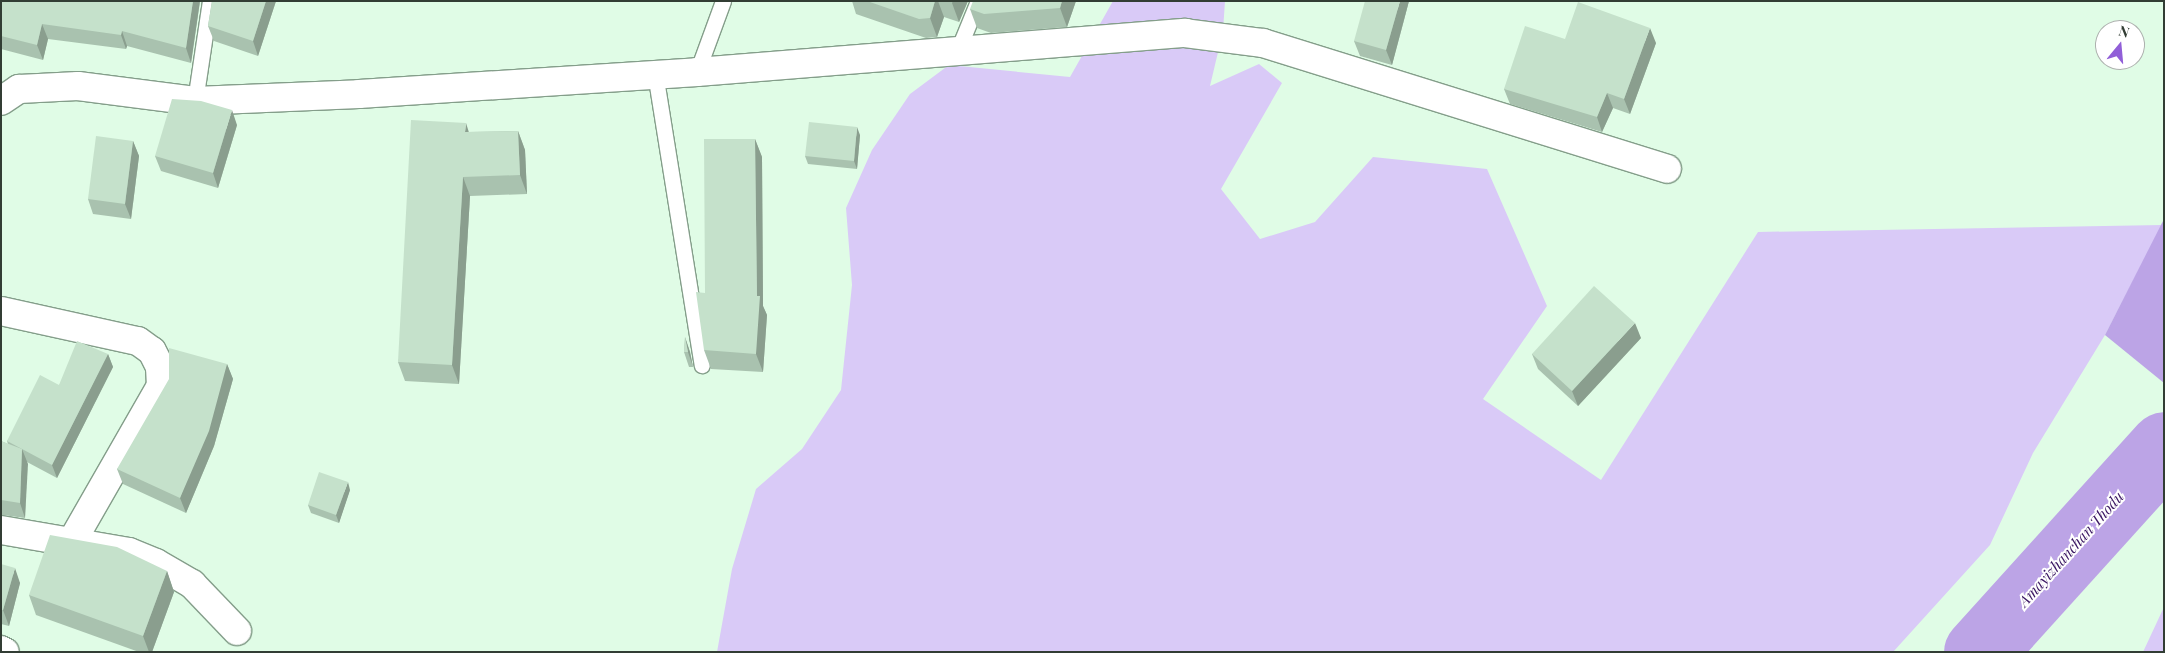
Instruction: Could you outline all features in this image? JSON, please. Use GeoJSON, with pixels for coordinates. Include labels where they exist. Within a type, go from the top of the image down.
{"type":"FeatureCollection","features":[{"type":"Feature","properties":{"kind":"street"},"geometry":{"type":"LineString","coordinates":[[1,101],[20,89],[78,86],[195,101],[359,94],[655,73],[697,72],[1185,33],[1263,42],[1667,169]]}},
{"type":"Feature","properties":{"kind":"street"},"geometry":{"type":"LineString","coordinates":[[1,311],[138,341],[152,351],[160,367],[160,386],[71,543]]}},
{"type":"Feature","properties":{"kind":"street"},"geometry":{"type":"LineString","coordinates":[[1,530],[129,552],[156,563],[192,584],[237,631]]}},
{"type":"Feature","properties":{"kind":"street"},"geometry":{"type":"LineString","coordinates":[[1,650],[5,652]]}},
{"type":"Feature","properties":{"kind":"lane"},"geometry":{"type":"LineString","coordinates":[[195,101],[210,1]]}},
{"type":"Feature","properties":{"kind":"lane"},"geometry":{"type":"LineString","coordinates":[[697,72],[723,1]]}},
{"type":"Feature","properties":{"kind":"lane"},"geometry":{"type":"LineString","coordinates":[[958,50],[978,1]]}},
{"type":"Feature","properties":{"kind":"lane"},"geometry":{"type":"LineString","coordinates":[[655,73],[702,365]]}},
{"type":"Feature","properties":{"kind":"shaded area"},"geometry":{"type":"Polygon","coordinates":[[[1113,1],[1225,1],[1223,31],[1210,86],[1259,64],[1282,83],[1221,189],[1260,239],[1315,222],[1373,157],[1487,169],[1547,306],[1483,399],[1601,480],[1758,232],[2162,225],[2105,335],[2033,453],[1990,545],[1893,652],[717,652],[732,569],[756,489],[802,449],[841,390],[852,285],[846,208],[872,150],[910,94],[949,65],[1070,77],[1113,1]]]}},
{"type":"Feature","properties":{"kind":"shaded area"},"geometry":{"type":"Polygon","coordinates":[[[2164,219],[2164,383],[2105,335],[2164,219]]]}},
{"type":"Feature","properties":{"kind":"shaded area"},"geometry":{"type":"Polygon","coordinates":[[[2164,607],[2164,652],[2143,652],[2164,607]]]}},
{"type":"Feature","properties":{"kind":"building"},"geometry":{"type":"Polygon","coordinates":[[[1,1],[193,1],[186,48],[122,31],[121,35],[42,24],[37,45],[1,36],[1,1]]]}},
{"type":"Feature","properties":{"kind":"building"},"geometry":{"type":"Polygon","coordinates":[[[212,1],[266,1],[253,41],[208,26],[212,1]]]}},
{"type":"Feature","properties":{"kind":"building"},"geometry":{"type":"Polygon","coordinates":[[[867,1],[935,1],[930,18],[919,19],[867,1]]]}},
{"type":"Feature","properties":{"kind":"building"},"geometry":{"type":"Polygon","coordinates":[[[973,1],[1062,1],[1060,8],[984,14],[970,9],[973,1]]]}},
{"type":"Feature","properties":{"kind":"building"},"geometry":{"type":"Polygon","coordinates":[[[1365,1],[1400,1],[1386,50],[1354,41],[1365,1]]]}},
{"type":"Feature","properties":{"kind":"building"},"geometry":{"type":"Polygon","coordinates":[[[1578,2],[1650,28],[1624,99],[1607,93],[1597,117],[1504,89],[1525,26],[1565,39],[1578,2]]]}},
{"type":"Feature","properties":{"kind":"building"},"geometry":{"type":"Polygon","coordinates":[[[172,99],[201,101],[232,110],[213,173],[155,156],[172,99]]]}},
{"type":"Feature","properties":{"kind":"building"},"geometry":{"type":"Polygon","coordinates":[[[411,120],[466,123],[465,132],[518,131],[520,175],[463,177],[452,365],[398,362],[411,120]]]}},
{"type":"Feature","properties":{"kind":"building"},"geometry":{"type":"Polygon","coordinates":[[[809,122],[857,127],[854,161],[805,156],[809,122]]]}},
{"type":"Feature","properties":{"kind":"building"},"geometry":{"type":"Polygon","coordinates":[[[96,136],[133,141],[125,204],[88,199],[96,136]]]}},
{"type":"Feature","properties":{"kind":"building"},"geometry":{"type":"Polygon","coordinates":[[[704,139],[755,139],[757,296],[760,296],[756,354],[704,350],[696,292],[705,293],[704,139]]]}},
{"type":"Feature","properties":{"kind":"building"},"geometry":{"type":"Polygon","coordinates":[[[1594,286],[1635,323],[1572,391],[1532,354],[1594,286]]]}},
{"type":"Feature","properties":{"kind":"building"},"geometry":{"type":"Polygon","coordinates":[[[685,337],[688,352],[684,352],[685,337]]]}},
{"type":"Feature","properties":{"kind":"building"},"geometry":{"type":"Polygon","coordinates":[[[77,341],[108,354],[52,465],[7,441],[40,375],[59,385],[77,341]]]}},
{"type":"Feature","properties":{"kind":"building"},"geometry":{"type":"Polygon","coordinates":[[[169,348],[227,364],[209,431],[180,498],[117,469],[169,379],[169,348]]]}},
{"type":"Feature","properties":{"kind":"building"},"geometry":{"type":"Polygon","coordinates":[[[1,441],[22,449],[20,503],[1,500],[1,441]]]}},
{"type":"Feature","properties":{"kind":"building"},"geometry":{"type":"Polygon","coordinates":[[[319,472],[348,482],[336,515],[308,505],[319,472]]]}},
{"type":"Feature","properties":{"kind":"building"},"geometry":{"type":"Polygon","coordinates":[[[50,535],[117,547],[167,571],[143,636],[29,595],[50,535]]]}},
{"type":"Feature","properties":{"kind":"building"},"geometry":{"type":"Polygon","coordinates":[[[1,564],[15,568],[3,610],[1,610],[1,564]]]}},
{"type":"Feature","properties":{"kind":"waterway","name":"Amayizhanchan Thodu"},"geometry":{"type":"LineString","coordinates":[[1979,652],[2164,447]]}}]}
